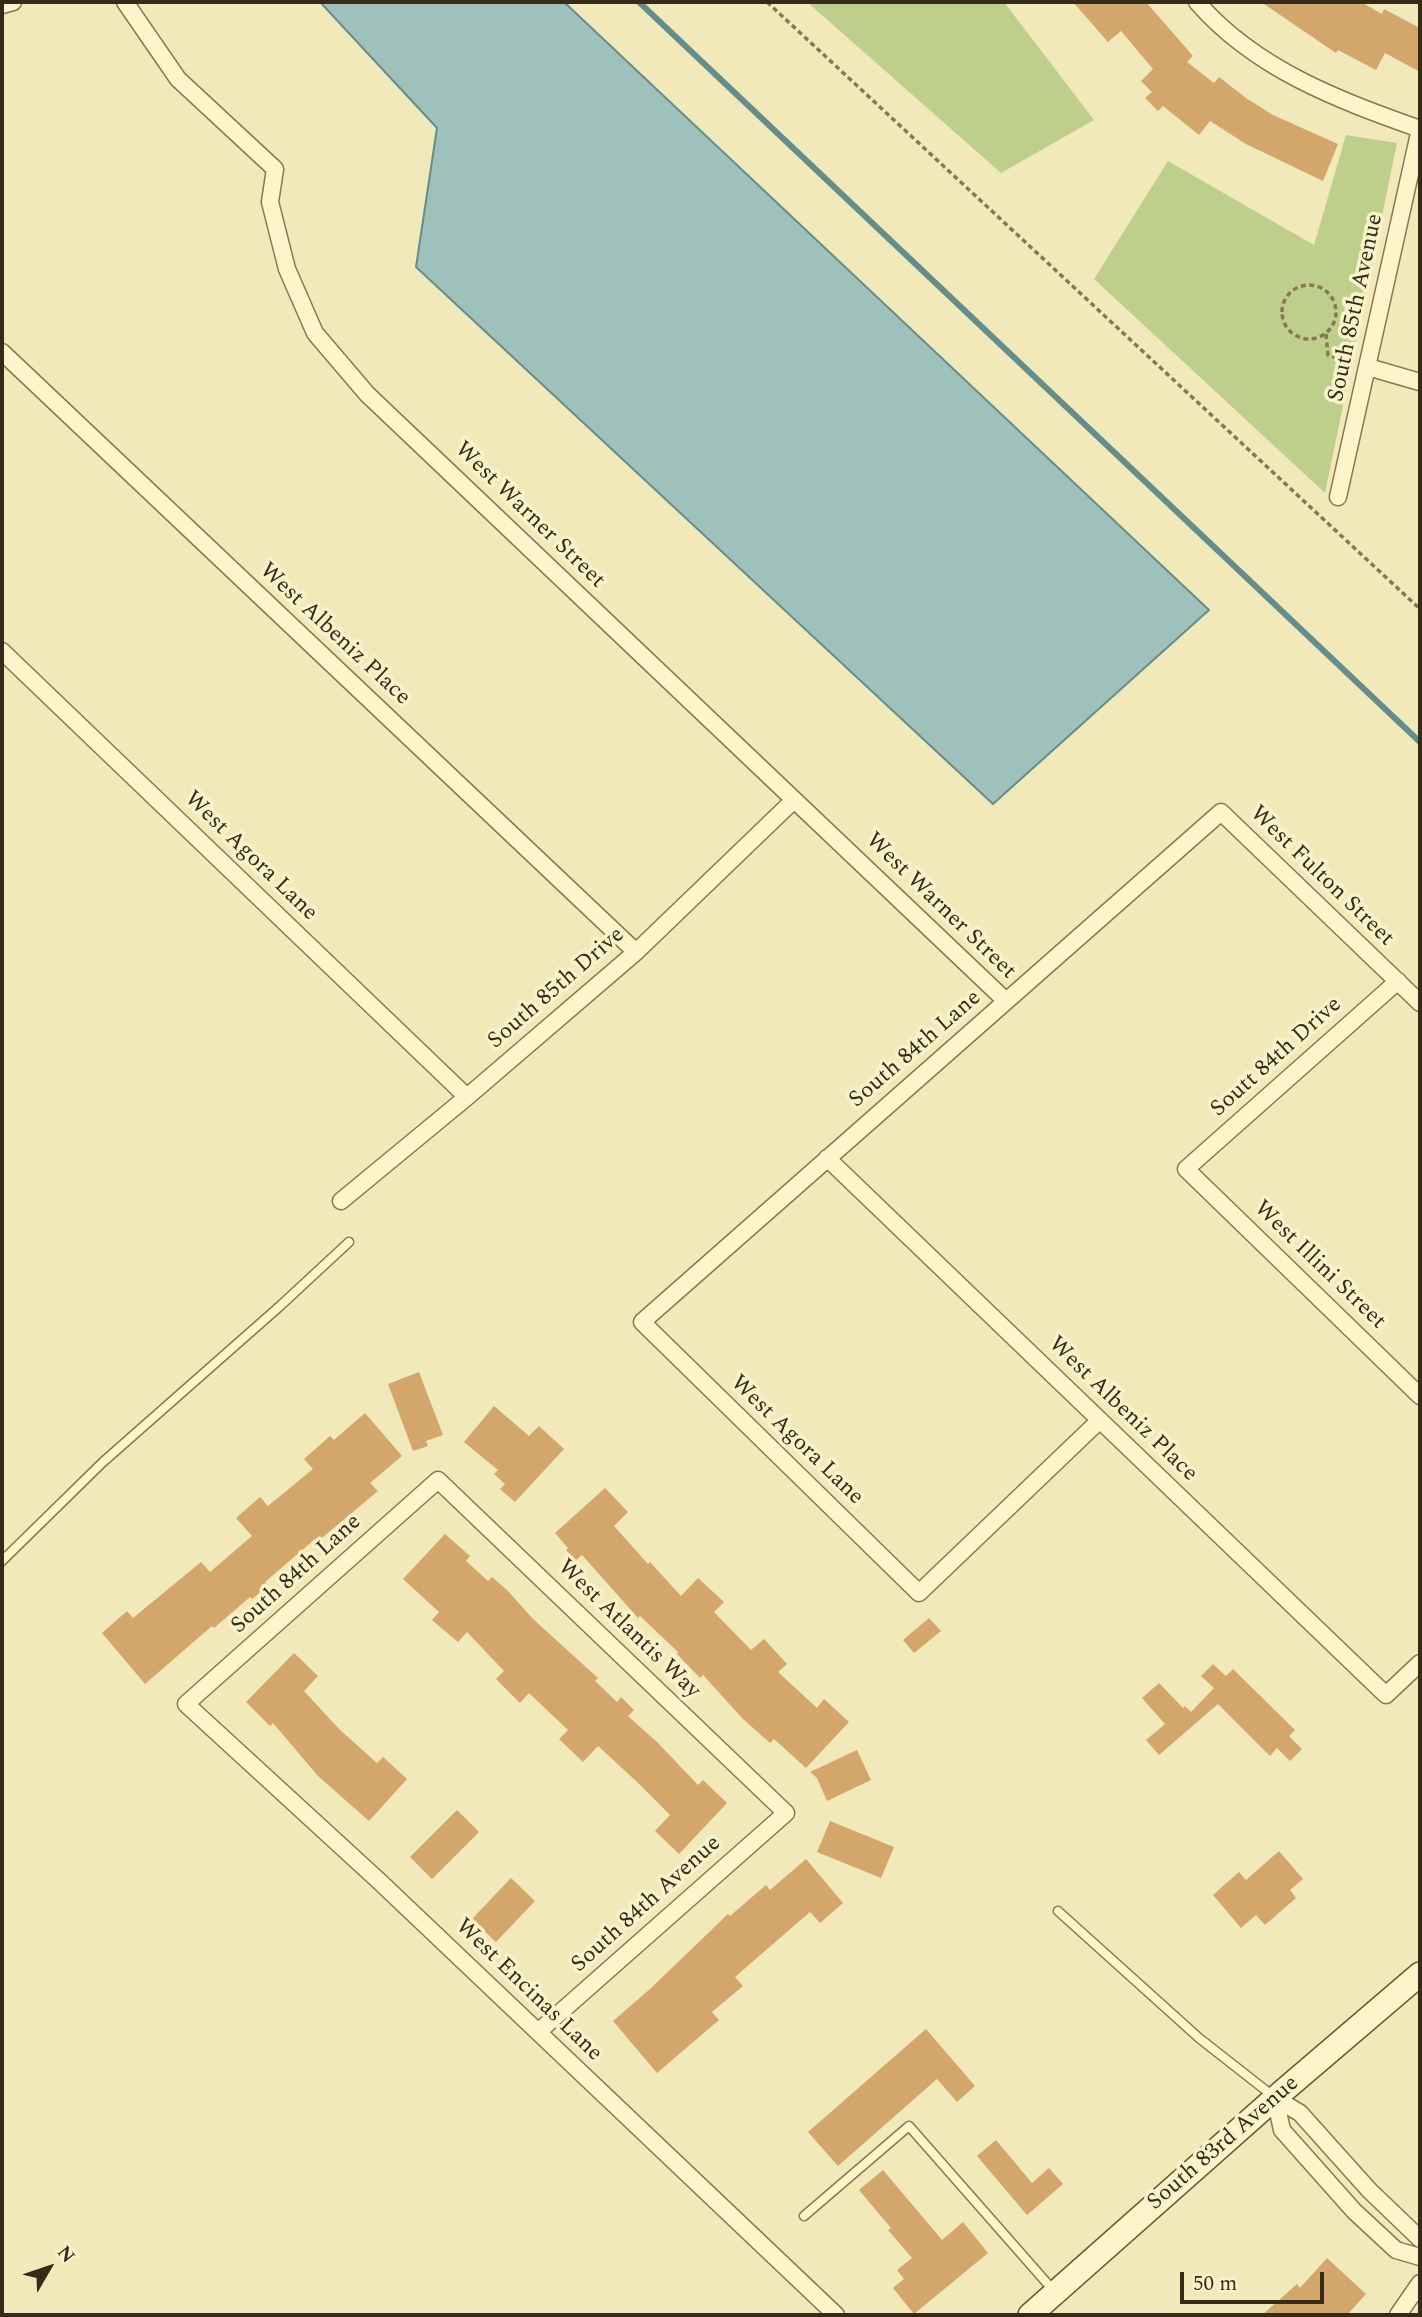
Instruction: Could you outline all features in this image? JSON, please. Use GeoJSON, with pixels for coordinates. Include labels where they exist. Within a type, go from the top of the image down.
{"type":"FeatureCollection","features":[{"type":"Feature","properties":{"kind":"main road","name":"South 83rd Avenue"},"geometry":{"type":"LineString","coordinates":[[1030,2315],[1420,1974]]}},
{"type":"Feature","properties":{"kind":"street"},"geometry":{"type":"LineString","coordinates":[[2,5],[13,2]]}},
{"type":"Feature","properties":{"kind":"street","name":"West Warner Street"},"geometry":{"type":"LineString","coordinates":[[125,2],[178,79],[275,169],[270,202],[287,269],[315,333],[367,394],[1006,1001]]}},
{"type":"Feature","properties":{"kind":"street"},"geometry":{"type":"LineString","coordinates":[[1197,2],[1233,39],[1274,67],[1325,93],[1420,129]]}},
{"type":"Feature","properties":{"kind":"street","name":"South 85th Avenue"},"geometry":{"type":"LineString","coordinates":[[1338,497],[1420,129]]}},
{"type":"Feature","properties":{"kind":"street","name":"West Albeniz Place"},"geometry":{"type":"LineString","coordinates":[[2,352],[635,952]]}},
{"type":"Feature","properties":{"kind":"street"},"geometry":{"type":"LineString","coordinates":[[1368,368],[1420,382]]}},
{"type":"Feature","properties":{"kind":"street","name":"West Agora Lane"},"geometry":{"type":"LineString","coordinates":[[2,651],[467,1097]]}},
{"type":"Feature","properties":{"kind":"street","name":"South 85th Drive"},"geometry":{"type":"LineString","coordinates":[[341,1201],[635,952],[794,800]]}},
{"type":"Feature","properties":{"kind":"street","name":"South 84th Lane"},"geometry":{"type":"LineString","coordinates":[[642,1322],[1221,812]]}},
{"type":"Feature","properties":{"kind":"street","name":"West Fulton Street"},"geometry":{"type":"LineString","coordinates":[[1221,812],[1420,1003]]}},
{"type":"Feature","properties":{"kind":"street","name":"Soutt 84th Drive"},"geometry":{"type":"LineString","coordinates":[[1186,1169],[1398,981]]}},
{"type":"Feature","properties":{"kind":"street","name":"West Albeniz Place"},"geometry":{"type":"LineString","coordinates":[[827,1158],[1386,1695],[1420,1664]]}},
{"type":"Feature","properties":{"kind":"street","name":"West Illini Street"},"geometry":{"type":"LineString","coordinates":[[1186,1169],[1420,1396]]}},
{"type":"Feature","properties":{"kind":"street","name":"West Agora Lane"},"geometry":{"type":"LineString","coordinates":[[642,1322],[919,1593],[1100,1420]]}},
{"type":"Feature","properties":{"kind":"street","name":"South 84th Lane"},"geometry":{"type":"LineString","coordinates":[[186,1704],[438,1480]]}},
{"type":"Feature","properties":{"kind":"street","name":"West Atlantis Way"},"geometry":{"type":"LineString","coordinates":[[438,1480],[786,1813]]}},
{"type":"Feature","properties":{"kind":"street","name":"West Encinas Lane"},"geometry":{"type":"LineString","coordinates":[[186,1704],[379,1881],[836,2315]]}},
{"type":"Feature","properties":{"kind":"street","name":"South 84th Avenue"},"geometry":{"type":"LineString","coordinates":[[538,2032],[786,1813]]}},
{"type":"Feature","properties":{"kind":"street"},"geometry":{"type":"LineString","coordinates":[[1275,2098],[1300,2113],[1369,2190],[1420,2239]]}},
{"type":"Feature","properties":{"kind":"street"},"geometry":{"type":"LineString","coordinates":[[1275,2098],[1282,2130],[1354,2211],[1396,2250],[1420,2257]]}},
{"type":"Feature","properties":{"kind":"street"},"geometry":{"type":"LineString","coordinates":[[1398,2315],[1420,2283]]}},
{"type":"Feature","properties":{"kind":"lane"},"geometry":{"type":"LineString","coordinates":[[2,1561],[103,1462],[349,1242]]}},
{"type":"Feature","properties":{"kind":"lane"},"geometry":{"type":"LineString","coordinates":[[1058,1912],[1199,2038],[1275,2098]]}},
{"type":"Feature","properties":{"kind":"lane"},"geometry":{"type":"LineString","coordinates":[[804,2216],[909,2126],[1055,2292]]}},
{"type":"Feature","properties":{"kind":"path"},"geometry":{"type":"LineString","coordinates":[[767,2],[1420,609]]}},
{"type":"Feature","properties":{"kind":"path"},"geometry":{"type":"LineString","coordinates":[[1326,334],[1306,339],[1290,332],[1285,324],[1283,309],[1288,296],[1294,290],[1302,286],[1313,286],[1331,296],[1335,304],[1335,321],[1326,334],[1328,355],[1368,368]]}},
{"type":"Feature","properties":{"kind":"green space"},"geometry":{"type":"Polygon","coordinates":[[[807,2],[1004,2],[1094,120],[1001,173],[807,2]]]}},
{"type":"Feature","properties":{"kind":"green space"},"geometry":{"type":"Polygon","coordinates":[[[1346,135],[1397,143],[1325,493],[1094,279],[1168,161],[1314,245],[1346,135]]]}},
{"type":"Feature","properties":{"kind":"water"},"geometry":{"type":"Polygon","coordinates":[[[320,2],[564,2],[1209,610],[993,804],[416,267],[437,128],[320,2]]]}},
{"type":"Feature","properties":{"kind":"building"},"geometry":{"type":"Polygon","coordinates":[[[1073,2],[1146,2],[1193,56],[1187,62],[1214,83],[1219,77],[1273,115],[1338,144],[1323,181],[1246,144],[1210,121],[1199,135],[1163,106],[1158,111],[1145,98],[1152,92],[1141,81],[1153,69],[1121,31],[1108,42],[1073,2]]]}},
{"type":"Feature","properties":{"kind":"building"},"geometry":{"type":"Polygon","coordinates":[[[1261,2],[1361,2],[1382,14],[1384,9],[1420,28],[1420,72],[1385,53],[1376,70],[1338,50],[1336,53],[1261,2]]]}},
{"type":"Feature","properties":{"kind":"building"},"geometry":{"type":"Polygon","coordinates":[[[419,1372],[443,1435],[426,1441],[428,1446],[413,1451],[388,1384],[419,1372]]]}},
{"type":"Feature","properties":{"kind":"building"},"geometry":{"type":"Polygon","coordinates":[[[494,1406],[529,1436],[539,1426],[564,1449],[515,1502],[500,1489],[505,1484],[494,1474],[498,1470],[464,1442],[494,1406]]]}},
{"type":"Feature","properties":{"kind":"building"},"geometry":{"type":"Polygon","coordinates":[[[365,1413],[402,1456],[370,1483],[378,1491],[317,1542],[315,1539],[265,1582],[268,1586],[252,1599],[250,1597],[214,1628],[212,1626],[145,1684],[102,1633],[127,1611],[133,1618],[201,1562],[210,1572],[252,1536],[236,1518],[260,1497],[268,1506],[313,1469],[304,1459],[330,1436],[334,1440],[365,1413]]]}},
{"type":"Feature","properties":{"kind":"building"},"geometry":{"type":"Polygon","coordinates":[[[605,1488],[628,1512],[614,1526],[681,1596],[698,1578],[724,1602],[714,1612],[751,1650],[764,1639],[787,1664],[778,1672],[817,1708],[824,1699],[849,1722],[806,1768],[774,1739],[770,1743],[743,1719],[703,1675],[700,1678],[678,1652],[640,1616],[638,1618],[582,1555],[576,1560],[566,1550],[568,1548],[555,1533],[605,1488]]]}},
{"type":"Feature","properties":{"kind":"building"},"geometry":{"type":"Polygon","coordinates":[[[445,1534],[470,1556],[466,1561],[488,1581],[492,1577],[508,1591],[533,1619],[598,1678],[595,1681],[617,1702],[621,1697],[634,1710],[628,1716],[698,1785],[703,1780],[727,1803],[679,1854],[655,1831],[670,1815],[636,1781],[598,1746],[583,1762],[559,1739],[568,1730],[529,1693],[520,1703],[496,1679],[504,1671],[467,1632],[458,1642],[432,1620],[439,1612],[403,1579],[445,1534]]]}},
{"type":"Feature","properties":{"kind":"building"},"geometry":{"type":"Polygon","coordinates":[[[929,1618],[941,1631],[914,1653],[903,1640],[929,1618]]]}},
{"type":"Feature","properties":{"kind":"building"},"geometry":{"type":"Polygon","coordinates":[[[294,1653],[318,1676],[304,1691],[339,1729],[377,1763],[383,1757],[407,1779],[369,1821],[318,1776],[273,1723],[270,1726],[246,1702],[294,1653]]]}},
{"type":"Feature","properties":{"kind":"building"},"geometry":{"type":"Polygon","coordinates":[[[1213,1664],[1226,1676],[1233,1669],[1295,1730],[1289,1736],[1302,1749],[1290,1761],[1277,1748],[1270,1756],[1218,1704],[1159,1755],[1146,1740],[1165,1724],[1142,1698],[1159,1683],[1183,1708],[1185,1706],[1191,1712],[1214,1688],[1201,1676],[1213,1664]]]}},
{"type":"Feature","properties":{"kind":"building"},"geometry":{"type":"Polygon","coordinates":[[[857,1750],[871,1780],[827,1801],[817,1778],[810,1772],[857,1750]]]}},
{"type":"Feature","properties":{"kind":"building"},"geometry":{"type":"Polygon","coordinates":[[[457,1810],[479,1832],[432,1879],[410,1857],[457,1810]]]}},
{"type":"Feature","properties":{"kind":"building"},"geometry":{"type":"Polygon","coordinates":[[[830,1821],[894,1847],[881,1878],[817,1852],[830,1821]]]}},
{"type":"Feature","properties":{"kind":"building"},"geometry":{"type":"Polygon","coordinates":[[[1279,1851],[1303,1879],[1290,1890],[1296,1898],[1265,1925],[1256,1915],[1241,1928],[1213,1895],[1239,1872],[1246,1880],[1279,1851]]]}},
{"type":"Feature","properties":{"kind":"building"},"geometry":{"type":"Polygon","coordinates":[[[806,1859],[843,1903],[820,1923],[810,1912],[735,1977],[743,1986],[712,2012],[719,2020],[657,2073],[613,2021],[728,1914],[730,1916],[766,1885],[770,1890],[806,1859]]]}},
{"type":"Feature","properties":{"kind":"building"},"geometry":{"type":"Polygon","coordinates":[[[511,1878],[535,1901],[496,1942],[472,1919],[511,1878]]]}},
{"type":"Feature","properties":{"kind":"building"},"geometry":{"type":"Polygon","coordinates":[[[926,2029],[975,2086],[957,2102],[937,2079],[838,2166],[808,2132],[926,2029]]]}},
{"type":"Feature","properties":{"kind":"building"},"geometry":{"type":"Polygon","coordinates":[[[996,2140],[1032,2183],[1049,2168],[1063,2184],[1027,2215],[977,2156],[996,2140]]]}},
{"type":"Feature","properties":{"kind":"building"},"geometry":{"type":"Polygon","coordinates":[[[883,2170],[942,2240],[963,2222],[988,2253],[914,2314],[893,2288],[904,2279],[897,2270],[912,2258],[859,2190],[883,2170]]]}},
{"type":"Feature","properties":{"kind":"building"},"geometry":{"type":"Polygon","coordinates":[[[1327,2258],[1366,2294],[1347,2315],[1262,2315],[1297,2284],[1300,2288],[1327,2258]]]}},
{"type":"Feature","properties":{"kind":"waterway"},"geometry":{"type":"LineString","coordinates":[[639,2],[1420,742]]}}]}
